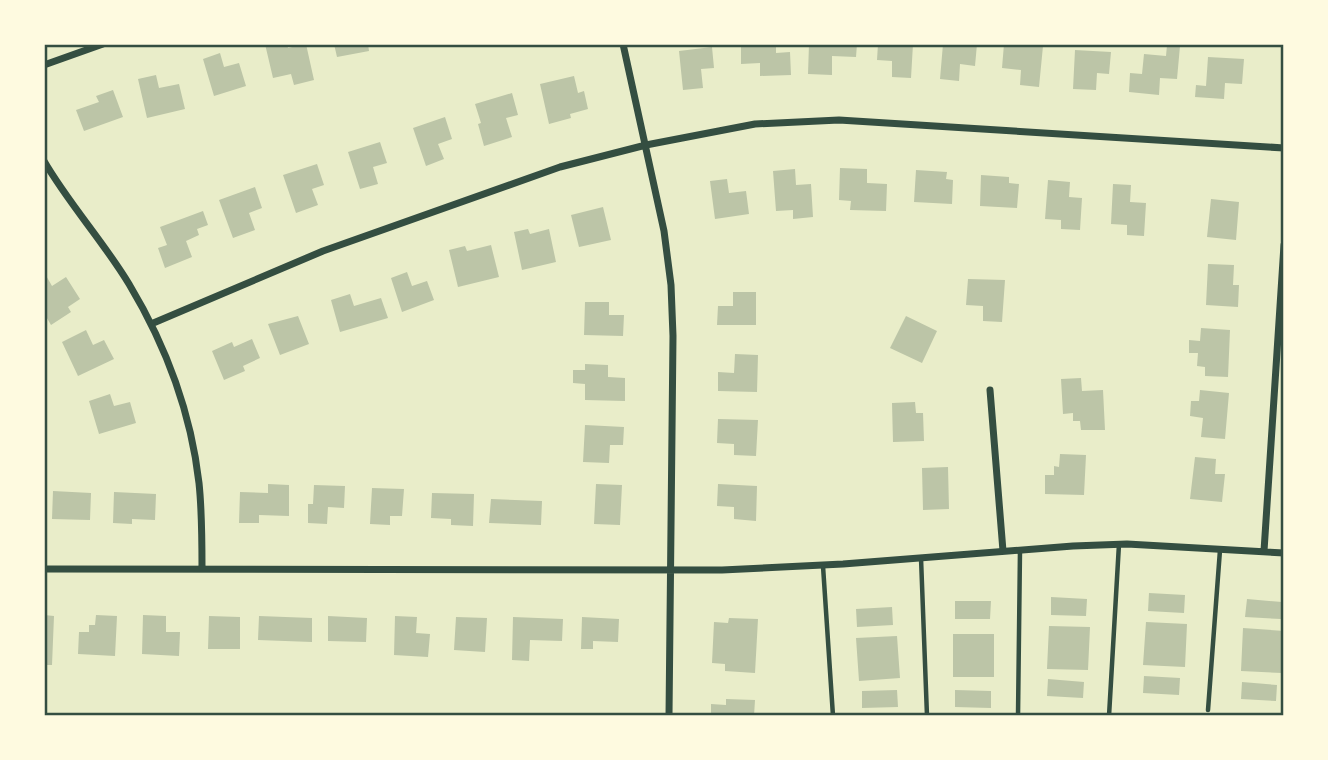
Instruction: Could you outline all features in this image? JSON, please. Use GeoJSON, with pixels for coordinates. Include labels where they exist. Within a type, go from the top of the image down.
{"type":"FeatureCollection","features":[{"type":"Feature","properties":{"kind":"street"},"geometry":{"type":"LineString","coordinates":[[44,65],[103,44]]}},
{"type":"Feature","properties":{"kind":"street"},"geometry":{"type":"LineString","coordinates":[[623,44],[664,231],[671,285],[673,336],[669,716]]}},
{"type":"Feature","properties":{"kind":"street"},"geometry":{"type":"LineString","coordinates":[[151,324],[323,251],[560,166],[646,145],[755,124],[839,120],[1284,148]]}},
{"type":"Feature","properties":{"kind":"street"},"geometry":{"type":"LineString","coordinates":[[44,161],[129,283],[151,324],[175,380],[199,482],[202,568]]}},
{"type":"Feature","properties":{"kind":"street"},"geometry":{"type":"LineString","coordinates":[[1264,551],[1284,246]]}},
{"type":"Feature","properties":{"kind":"street"},"geometry":{"type":"LineString","coordinates":[[990,390],[1003,551]]}},
{"type":"Feature","properties":{"kind":"street"},"geometry":{"type":"LineString","coordinates":[[44,569],[671,570],[823,566],[1119,544],[1284,553]]}},
{"type":"Feature","properties":{"kind":"lane"},"geometry":{"type":"LineString","coordinates":[[1109,716],[1119,544]]}},
{"type":"Feature","properties":{"kind":"lane"},"geometry":{"type":"LineString","coordinates":[[1208,710],[1220,549]]}},
{"type":"Feature","properties":{"kind":"lane"},"geometry":{"type":"LineString","coordinates":[[1018,716],[1020,550]]}},
{"type":"Feature","properties":{"kind":"lane"},"geometry":{"type":"LineString","coordinates":[[921,558],[927,716]]}},
{"type":"Feature","properties":{"kind":"lane"},"geometry":{"type":"LineString","coordinates":[[823,566],[833,716]]}},
{"type":"Feature","properties":{"kind":"building"},"geometry":{"type":"Polygon","coordinates":[[[265,44],[287,44],[288,48],[306,44],[314,80],[294,85],[291,74],[273,78],[265,44]]]}},
{"type":"Feature","properties":{"kind":"building"},"geometry":{"type":"Polygon","coordinates":[[[334,44],[368,44],[369,51],[337,57],[334,44]]]}},
{"type":"Feature","properties":{"kind":"building"},"geometry":{"type":"Polygon","coordinates":[[[741,44],[776,44],[776,53],[790,52],[791,75],[760,76],[760,63],[741,64],[741,44]]]}},
{"type":"Feature","properties":{"kind":"building"},"geometry":{"type":"Polygon","coordinates":[[[809,44],[857,44],[856,57],[832,56],[832,75],[808,74],[809,44]]]}},
{"type":"Feature","properties":{"kind":"building"},"geometry":{"type":"Polygon","coordinates":[[[878,44],[913,44],[911,78],[892,77],[892,61],[877,60],[878,44]]]}},
{"type":"Feature","properties":{"kind":"building"},"geometry":{"type":"Polygon","coordinates":[[[943,44],[977,44],[975,66],[960,64],[959,81],[940,79],[943,44]]]}},
{"type":"Feature","properties":{"kind":"building"},"geometry":{"type":"Polygon","coordinates":[[[1004,44],[1043,46],[1039,87],[1020,85],[1021,70],[1002,68],[1004,44]]]}},
{"type":"Feature","properties":{"kind":"building"},"geometry":{"type":"Polygon","coordinates":[[[1167,45],[1180,46],[1177,79],[1160,78],[1159,95],[1129,92],[1130,73],[1142,74],[1144,54],[1166,56],[1167,45]]]}},
{"type":"Feature","properties":{"kind":"building"},"geometry":{"type":"Polygon","coordinates":[[[712,47],[714,68],[701,69],[703,88],[683,90],[679,51],[712,47]]]}},
{"type":"Feature","properties":{"kind":"building"},"geometry":{"type":"Polygon","coordinates":[[[1075,50],[1111,52],[1109,74],[1097,73],[1096,90],[1073,89],[1075,50]]]}},
{"type":"Feature","properties":{"kind":"building"},"geometry":{"type":"Polygon","coordinates":[[[220,53],[224,67],[239,63],[246,86],[214,96],[203,59],[220,53]]]}},
{"type":"Feature","properties":{"kind":"building"},"geometry":{"type":"Polygon","coordinates":[[[1208,57],[1244,59],[1242,84],[1225,83],[1224,99],[1195,97],[1196,85],[1206,86],[1208,57]]]}},
{"type":"Feature","properties":{"kind":"building"},"geometry":{"type":"Polygon","coordinates":[[[156,75],[159,88],[179,84],[185,109],[147,118],[138,79],[156,75]]]}},
{"type":"Feature","properties":{"kind":"building"},"geometry":{"type":"Polygon","coordinates":[[[574,76],[578,93],[584,91],[588,109],[570,114],[571,118],[549,124],[540,84],[574,76]]]}},
{"type":"Feature","properties":{"kind":"building"},"geometry":{"type":"Polygon","coordinates":[[[113,90],[123,117],[84,131],[76,110],[99,102],[96,96],[113,90]]]}},
{"type":"Feature","properties":{"kind":"building"},"geometry":{"type":"Polygon","coordinates":[[[512,93],[518,115],[506,118],[512,137],[484,146],[475,104],[512,93]]]}},
{"type":"Feature","properties":{"kind":"building"},"geometry":{"type":"Polygon","coordinates":[[[445,117],[452,139],[438,144],[444,159],[426,166],[413,128],[445,117]]]}},
{"type":"Feature","properties":{"kind":"building"},"geometry":{"type":"Polygon","coordinates":[[[380,142],[387,163],[373,167],[378,184],[360,189],[348,152],[380,142]]]}},
{"type":"Feature","properties":{"kind":"building"},"geometry":{"type":"Polygon","coordinates":[[[317,164],[324,185],[312,189],[318,205],[296,213],[283,175],[317,164]]]}},
{"type":"Feature","properties":{"kind":"building"},"geometry":{"type":"Polygon","coordinates":[[[840,168],[867,169],[867,183],[887,184],[886,211],[850,210],[851,201],[839,200],[840,168]]]}},
{"type":"Feature","properties":{"kind":"building"},"geometry":{"type":"Polygon","coordinates":[[[795,169],[796,185],[811,184],[813,217],[793,219],[793,210],[776,211],[773,171],[795,169]]]}},
{"type":"Feature","properties":{"kind":"building"},"geometry":{"type":"Polygon","coordinates":[[[916,170],[947,172],[946,179],[953,180],[952,204],[914,202],[916,170]]]}},
{"type":"Feature","properties":{"kind":"building"},"geometry":{"type":"Polygon","coordinates":[[[981,175],[1009,177],[1009,183],[1019,184],[1017,208],[980,206],[981,175]]]}},
{"type":"Feature","properties":{"kind":"building"},"geometry":{"type":"Polygon","coordinates":[[[727,179],[729,193],[746,191],[749,214],[715,219],[710,181],[727,179]]]}},
{"type":"Feature","properties":{"kind":"building"},"geometry":{"type":"Polygon","coordinates":[[[1048,180],[1070,182],[1069,197],[1082,198],[1080,230],[1061,229],[1061,220],[1045,219],[1048,180]]]}},
{"type":"Feature","properties":{"kind":"building"},"geometry":{"type":"Polygon","coordinates":[[[1113,184],[1131,185],[1130,202],[1146,203],[1144,236],[1127,235],[1127,225],[1111,224],[1113,184]]]}},
{"type":"Feature","properties":{"kind":"building"},"geometry":{"type":"Polygon","coordinates":[[[255,187],[262,208],[249,213],[255,230],[233,238],[219,200],[255,187]]]}},
{"type":"Feature","properties":{"kind":"building"},"geometry":{"type":"Polygon","coordinates":[[[1211,199],[1239,202],[1236,240],[1207,237],[1211,199]]]}},
{"type":"Feature","properties":{"kind":"building"},"geometry":{"type":"Polygon","coordinates":[[[603,207],[611,240],[579,247],[571,215],[603,207]]]}},
{"type":"Feature","properties":{"kind":"building"},"geometry":{"type":"Polygon","coordinates":[[[203,211],[208,225],[197,229],[199,235],[186,241],[192,257],[165,268],[158,248],[167,245],[160,227],[203,211]]]}},
{"type":"Feature","properties":{"kind":"building"},"geometry":{"type":"Polygon","coordinates":[[[528,229],[530,234],[549,229],[556,262],[522,270],[514,232],[528,229]]]}},
{"type":"Feature","properties":{"kind":"building"},"geometry":{"type":"Polygon","coordinates":[[[491,245],[499,277],[458,287],[449,250],[465,246],[467,251],[491,245]]]}},
{"type":"Feature","properties":{"kind":"building"},"geometry":{"type":"Polygon","coordinates":[[[1208,264],[1234,265],[1233,285],[1239,285],[1238,307],[1206,305],[1208,264]]]}},
{"type":"Feature","properties":{"kind":"building"},"geometry":{"type":"Polygon","coordinates":[[[44,272],[52,286],[66,277],[80,299],[68,307],[71,312],[51,325],[44,313],[44,272]]]}},
{"type":"Feature","properties":{"kind":"building"},"geometry":{"type":"Polygon","coordinates":[[[407,272],[412,286],[427,281],[434,300],[402,312],[391,278],[407,272]]]}},
{"type":"Feature","properties":{"kind":"building"},"geometry":{"type":"Polygon","coordinates":[[[968,279],[1005,280],[1002,322],[983,321],[983,306],[966,305],[968,279]]]}},
{"type":"Feature","properties":{"kind":"building"},"geometry":{"type":"Polygon","coordinates":[[[733,292],[756,292],[756,325],[717,325],[718,306],[733,306],[733,292]]]}},
{"type":"Feature","properties":{"kind":"building"},"geometry":{"type":"Polygon","coordinates":[[[350,294],[354,306],[381,298],[388,318],[340,332],[331,300],[350,294]]]}},
{"type":"Feature","properties":{"kind":"building"},"geometry":{"type":"Polygon","coordinates":[[[585,302],[609,302],[609,315],[624,315],[623,336],[584,335],[585,302]]]}},
{"type":"Feature","properties":{"kind":"building"},"geometry":{"type":"Polygon","coordinates":[[[298,316],[309,344],[280,355],[268,324],[298,316]]]}},
{"type":"Feature","properties":{"kind":"building"},"geometry":{"type":"Polygon","coordinates":[[[906,316],[937,331],[922,363],[890,348],[906,316]]]}},
{"type":"Feature","properties":{"kind":"building"},"geometry":{"type":"Polygon","coordinates":[[[1201,328],[1230,330],[1228,377],[1205,376],[1205,367],[1197,366],[1198,353],[1189,353],[1189,340],[1200,341],[1201,328]]]}},
{"type":"Feature","properties":{"kind":"building"},"geometry":{"type":"Polygon","coordinates":[[[86,330],[93,345],[104,340],[114,359],[78,376],[62,342],[86,330]]]}},
{"type":"Feature","properties":{"kind":"building"},"geometry":{"type":"Polygon","coordinates":[[[252,339],[260,358],[243,366],[245,371],[224,380],[212,351],[232,342],[234,347],[252,339]]]}},
{"type":"Feature","properties":{"kind":"building"},"geometry":{"type":"Polygon","coordinates":[[[735,354],[758,355],[757,392],[718,391],[718,372],[734,373],[735,354]]]}},
{"type":"Feature","properties":{"kind":"building"},"geometry":{"type":"Polygon","coordinates":[[[585,364],[608,365],[608,377],[625,378],[625,401],[585,400],[585,384],[573,383],[573,370],[585,370],[585,364]]]}},
{"type":"Feature","properties":{"kind":"building"},"geometry":{"type":"Polygon","coordinates":[[[1081,378],[1082,391],[1103,390],[1105,430],[1081,430],[1080,421],[1073,421],[1073,413],[1063,414],[1061,379],[1081,378]]]}},
{"type":"Feature","properties":{"kind":"building"},"geometry":{"type":"Polygon","coordinates":[[[1200,390],[1229,393],[1225,439],[1201,437],[1203,418],[1190,416],[1191,401],[1199,401],[1200,390]]]}},
{"type":"Feature","properties":{"kind":"building"},"geometry":{"type":"Polygon","coordinates":[[[110,394],[114,406],[130,402],[136,423],[99,434],[89,401],[110,394]]]}},
{"type":"Feature","properties":{"kind":"building"},"geometry":{"type":"Polygon","coordinates":[[[915,402],[916,413],[923,413],[924,441],[893,442],[892,403],[915,402]]]}},
{"type":"Feature","properties":{"kind":"building"},"geometry":{"type":"Polygon","coordinates":[[[718,419],[758,420],[756,456],[734,455],[734,444],[717,443],[718,419]]]}},
{"type":"Feature","properties":{"kind":"building"},"geometry":{"type":"Polygon","coordinates":[[[585,425],[624,427],[623,445],[610,445],[609,463],[583,462],[585,425]]]}},
{"type":"Feature","properties":{"kind":"building"},"geometry":{"type":"Polygon","coordinates":[[[1060,454],[1086,455],[1084,495],[1045,494],[1045,475],[1054,475],[1054,466],[1059,467],[1060,454]]]}},
{"type":"Feature","properties":{"kind":"building"},"geometry":{"type":"Polygon","coordinates":[[[1195,457],[1216,459],[1215,474],[1225,474],[1222,502],[1190,499],[1195,457]]]}},
{"type":"Feature","properties":{"kind":"building"},"geometry":{"type":"Polygon","coordinates":[[[948,467],[949,509],[923,510],[922,468],[948,467]]]}},
{"type":"Feature","properties":{"kind":"building"},"geometry":{"type":"Polygon","coordinates":[[[268,484],[289,485],[289,516],[259,515],[259,523],[239,523],[240,492],[268,493],[268,484]]]}},
{"type":"Feature","properties":{"kind":"building"},"geometry":{"type":"Polygon","coordinates":[[[596,484],[622,485],[620,525],[594,524],[596,484]]]}},
{"type":"Feature","properties":{"kind":"building"},"geometry":{"type":"Polygon","coordinates":[[[718,484],[757,486],[756,521],[734,519],[734,507],[717,506],[718,484]]]}},
{"type":"Feature","properties":{"kind":"building"},"geometry":{"type":"Polygon","coordinates":[[[314,485],[345,486],[344,508],[328,507],[327,524],[308,523],[308,504],[313,504],[314,485]]]}},
{"type":"Feature","properties":{"kind":"building"},"geometry":{"type":"Polygon","coordinates":[[[372,488],[404,489],[402,516],[390,516],[390,525],[370,524],[372,488]]]}},
{"type":"Feature","properties":{"kind":"building"},"geometry":{"type":"Polygon","coordinates":[[[53,491],[91,493],[90,520],[52,519],[53,491]]]}},
{"type":"Feature","properties":{"kind":"building"},"geometry":{"type":"Polygon","coordinates":[[[114,492],[156,494],[155,520],[132,519],[132,524],[113,523],[114,492]]]}},
{"type":"Feature","properties":{"kind":"building"},"geometry":{"type":"Polygon","coordinates":[[[432,493],[474,494],[473,526],[451,525],[451,519],[431,518],[432,493]]]}},
{"type":"Feature","properties":{"kind":"building"},"geometry":{"type":"Polygon","coordinates":[[[491,499],[542,501],[541,525],[489,523],[491,499]]]}},
{"type":"Feature","properties":{"kind":"building"},"geometry":{"type":"Polygon","coordinates":[[[1149,593],[1185,595],[1184,613],[1148,611],[1149,593]]]}},
{"type":"Feature","properties":{"kind":"building"},"geometry":{"type":"Polygon","coordinates":[[[1051,597],[1087,599],[1086,616],[1051,615],[1051,597]]]}},
{"type":"Feature","properties":{"kind":"building"},"geometry":{"type":"Polygon","coordinates":[[[1247,599],[1282,602],[1281,619],[1245,617],[1247,599]]]}},
{"type":"Feature","properties":{"kind":"building"},"geometry":{"type":"Polygon","coordinates":[[[955,601],[991,601],[990,619],[955,619],[955,601]]]}},
{"type":"Feature","properties":{"kind":"building"},"geometry":{"type":"Polygon","coordinates":[[[892,607],[893,625],[857,627],[856,609],[892,607]]]}},
{"type":"Feature","properties":{"kind":"building"},"geometry":{"type":"Polygon","coordinates":[[[44,615],[54,616],[52,665],[44,665],[44,615]]]}},
{"type":"Feature","properties":{"kind":"building"},"geometry":{"type":"Polygon","coordinates":[[[96,615],[117,616],[115,656],[78,654],[79,632],[89,632],[89,625],[95,625],[96,615]]]}},
{"type":"Feature","properties":{"kind":"building"},"geometry":{"type":"Polygon","coordinates":[[[143,615],[166,616],[166,632],[180,632],[179,656],[142,654],[143,615]]]}},
{"type":"Feature","properties":{"kind":"building"},"geometry":{"type":"Polygon","coordinates":[[[209,616],[240,617],[240,649],[208,649],[209,616]]]}},
{"type":"Feature","properties":{"kind":"building"},"geometry":{"type":"Polygon","coordinates":[[[259,616],[312,618],[312,642],[258,640],[259,616]]]}},
{"type":"Feature","properties":{"kind":"building"},"geometry":{"type":"Polygon","coordinates":[[[328,616],[367,618],[366,642],[328,641],[328,616]]]}},
{"type":"Feature","properties":{"kind":"building"},"geometry":{"type":"Polygon","coordinates":[[[395,616],[417,617],[416,633],[430,634],[428,657],[394,655],[395,616]]]}},
{"type":"Feature","properties":{"kind":"building"},"geometry":{"type":"Polygon","coordinates":[[[456,617],[487,618],[485,652],[454,650],[456,617]]]}},
{"type":"Feature","properties":{"kind":"building"},"geometry":{"type":"Polygon","coordinates":[[[513,617],[563,619],[562,641],[530,640],[529,661],[512,660],[513,617]]]}},
{"type":"Feature","properties":{"kind":"building"},"geometry":{"type":"Polygon","coordinates":[[[582,617],[619,619],[618,642],[593,641],[593,649],[581,649],[582,617]]]}},
{"type":"Feature","properties":{"kind":"building"},"geometry":{"type":"Polygon","coordinates":[[[729,618],[758,619],[755,673],[725,671],[725,664],[712,663],[714,622],[728,623],[729,618]]]}},
{"type":"Feature","properties":{"kind":"building"},"geometry":{"type":"Polygon","coordinates":[[[1146,622],[1187,624],[1185,667],[1143,665],[1146,622]]]}},
{"type":"Feature","properties":{"kind":"building"},"geometry":{"type":"Polygon","coordinates":[[[1049,626],[1090,627],[1088,670],[1047,669],[1049,626]]]}},
{"type":"Feature","properties":{"kind":"building"},"geometry":{"type":"Polygon","coordinates":[[[1243,628],[1284,631],[1282,673],[1241,671],[1243,628]]]}},
{"type":"Feature","properties":{"kind":"building"},"geometry":{"type":"Polygon","coordinates":[[[953,634],[994,634],[994,677],[953,677],[953,634]]]}},
{"type":"Feature","properties":{"kind":"building"},"geometry":{"type":"Polygon","coordinates":[[[897,636],[900,678],[859,681],[856,638],[897,636]]]}},
{"type":"Feature","properties":{"kind":"building"},"geometry":{"type":"Polygon","coordinates":[[[1144,676],[1180,678],[1179,695],[1143,693],[1144,676]]]}},
{"type":"Feature","properties":{"kind":"building"},"geometry":{"type":"Polygon","coordinates":[[[1048,679],[1084,682],[1083,698],[1047,696],[1048,679]]]}},
{"type":"Feature","properties":{"kind":"building"},"geometry":{"type":"Polygon","coordinates":[[[1242,682],[1277,685],[1276,701],[1241,699],[1242,682]]]}},
{"type":"Feature","properties":{"kind":"building"},"geometry":{"type":"Polygon","coordinates":[[[897,690],[898,707],[862,708],[862,691],[897,690]]]}},
{"type":"Feature","properties":{"kind":"building"},"geometry":{"type":"Polygon","coordinates":[[[955,690],[991,691],[991,708],[955,707],[955,690]]]}},
{"type":"Feature","properties":{"kind":"building"},"geometry":{"type":"Polygon","coordinates":[[[726,699],[755,700],[754,716],[711,716],[711,704],[726,705],[726,699]]]}}]}
